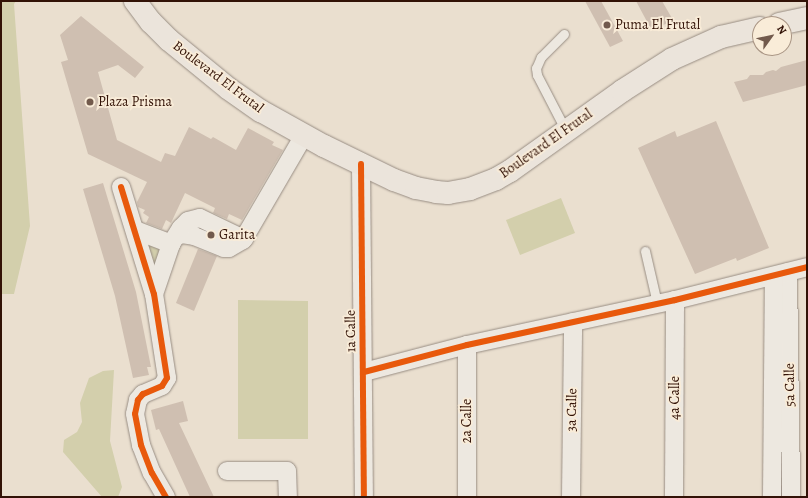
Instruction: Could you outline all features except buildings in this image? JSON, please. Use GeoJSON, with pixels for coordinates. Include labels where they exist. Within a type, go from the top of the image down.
{"type":"FeatureCollection","features":[{"type":"Feature","properties":{"kind":"main road","name":"Boulevard El Frutal"},"geometry":{"type":"LineString","coordinates":[[134,1],[151,22],[192,60],[256,107],[304,135],[394,180],[427,191],[448,193],[483,184],[510,171],[622,91],[672,59],[721,37],[752,30]]}},
{"type":"Feature","properties":{"kind":"main road"},"geometry":{"type":"LineString","coordinates":[[792,21],[807,18]]}},
{"type":"Feature","properties":{"kind":"street"},"geometry":{"type":"LineString","coordinates":[[154,294],[174,240],[178,232],[188,221],[200,218],[237,236],[245,238],[304,135]]}},
{"type":"Feature","properties":{"kind":"street","name":"1a Calle"},"geometry":{"type":"LineString","coordinates":[[361,164],[364,497]]}},
{"type":"Feature","properties":{"kind":"street"},"geometry":{"type":"LineString","coordinates":[[121,187],[154,294],[167,378],[162,386],[143,394],[138,400],[135,414],[141,445],[152,473],[166,497]]}},
{"type":"Feature","properties":{"kind":"street"},"geometry":{"type":"LineString","coordinates":[[135,230],[174,240]]}},
{"type":"Feature","properties":{"kind":"street"},"geometry":{"type":"LineString","coordinates":[[364,372],[467,345],[675,300],[807,268]]}},
{"type":"Feature","properties":{"kind":"street","name":"5a Calle"},"geometry":{"type":"LineString","coordinates":[[772,497],[781,274]]}},
{"type":"Feature","properties":{"kind":"street","name":"5a Calle"},"geometry":{"type":"LineString","coordinates":[[781,274],[791,497]]}},
{"type":"Feature","properties":{"kind":"street","name":"4a Calle"},"geometry":{"type":"LineString","coordinates":[[674,497],[675,300]]}},
{"type":"Feature","properties":{"kind":"street","name":"3a Calle"},"geometry":{"type":"LineString","coordinates":[[571,497],[573,322]]}},
{"type":"Feature","properties":{"kind":"street","name":"2a Calle"},"geometry":{"type":"LineString","coordinates":[[467,345],[467,497]]}},
{"type":"Feature","properties":{"kind":"street"},"geometry":{"type":"LineString","coordinates":[[228,471],[287,471],[288,497]]}},
{"type":"Feature","properties":{"kind":"lane"},"geometry":{"type":"LineString","coordinates":[[564,34],[541,56],[536,68],[537,75],[566,131]]}},
{"type":"Feature","properties":{"kind":"lane"},"geometry":{"type":"LineString","coordinates":[[645,251],[657,303]]}},
{"type":"Feature","properties":{"kind":"shaded area"},"geometry":{"type":"Polygon","coordinates":[[[1,1],[16,1],[14,4],[30,226],[14,294],[1,294],[1,1]]]}},
{"type":"Feature","properties":{"kind":"shaded area"},"geometry":{"type":"Polygon","coordinates":[[[561,198],[575,233],[520,255],[506,220],[561,198]]]}},
{"type":"Feature","properties":{"kind":"shaded area"},"geometry":{"type":"Polygon","coordinates":[[[146,242],[162,250],[153,272],[146,242]]]}},
{"type":"Feature","properties":{"kind":"shaded area"},"geometry":{"type":"Polygon","coordinates":[[[238,300],[308,301],[308,439],[238,439],[238,300]]]}},
{"type":"Feature","properties":{"kind":"shaded area"},"geometry":{"type":"Polygon","coordinates":[[[114,370],[110,441],[122,487],[118,497],[102,497],[63,452],[64,440],[77,432],[82,422],[80,403],[89,378],[103,371],[114,370]]]}},
{"type":"Feature","properties":{"kind":"cycle path"},"geometry":{"type":"LineString","coordinates":[[361,164],[364,497]]}},
{"type":"Feature","properties":{"kind":"cycle path"},"geometry":{"type":"LineString","coordinates":[[121,187],[154,294],[167,378],[162,386],[143,394],[138,400],[135,414],[141,445],[152,473],[166,497]]}},
{"type":"Feature","properties":{"kind":"cycle path"},"geometry":{"type":"LineString","coordinates":[[364,372],[467,345],[675,300],[807,267]]}},
{"type":"Feature","properties":{"kind":"place","name":"Puma El Frutal"},"geometry":{"type":"Point","coordinates":[607,25]}},
{"type":"Feature","properties":{"kind":"place","name":"Plaza Prisma"},"geometry":{"type":"Point","coordinates":[90,102]}},
{"type":"Feature","properties":{"kind":"place","name":"Garita"},"geometry":{"type":"Point","coordinates":[211,235]}}]}
